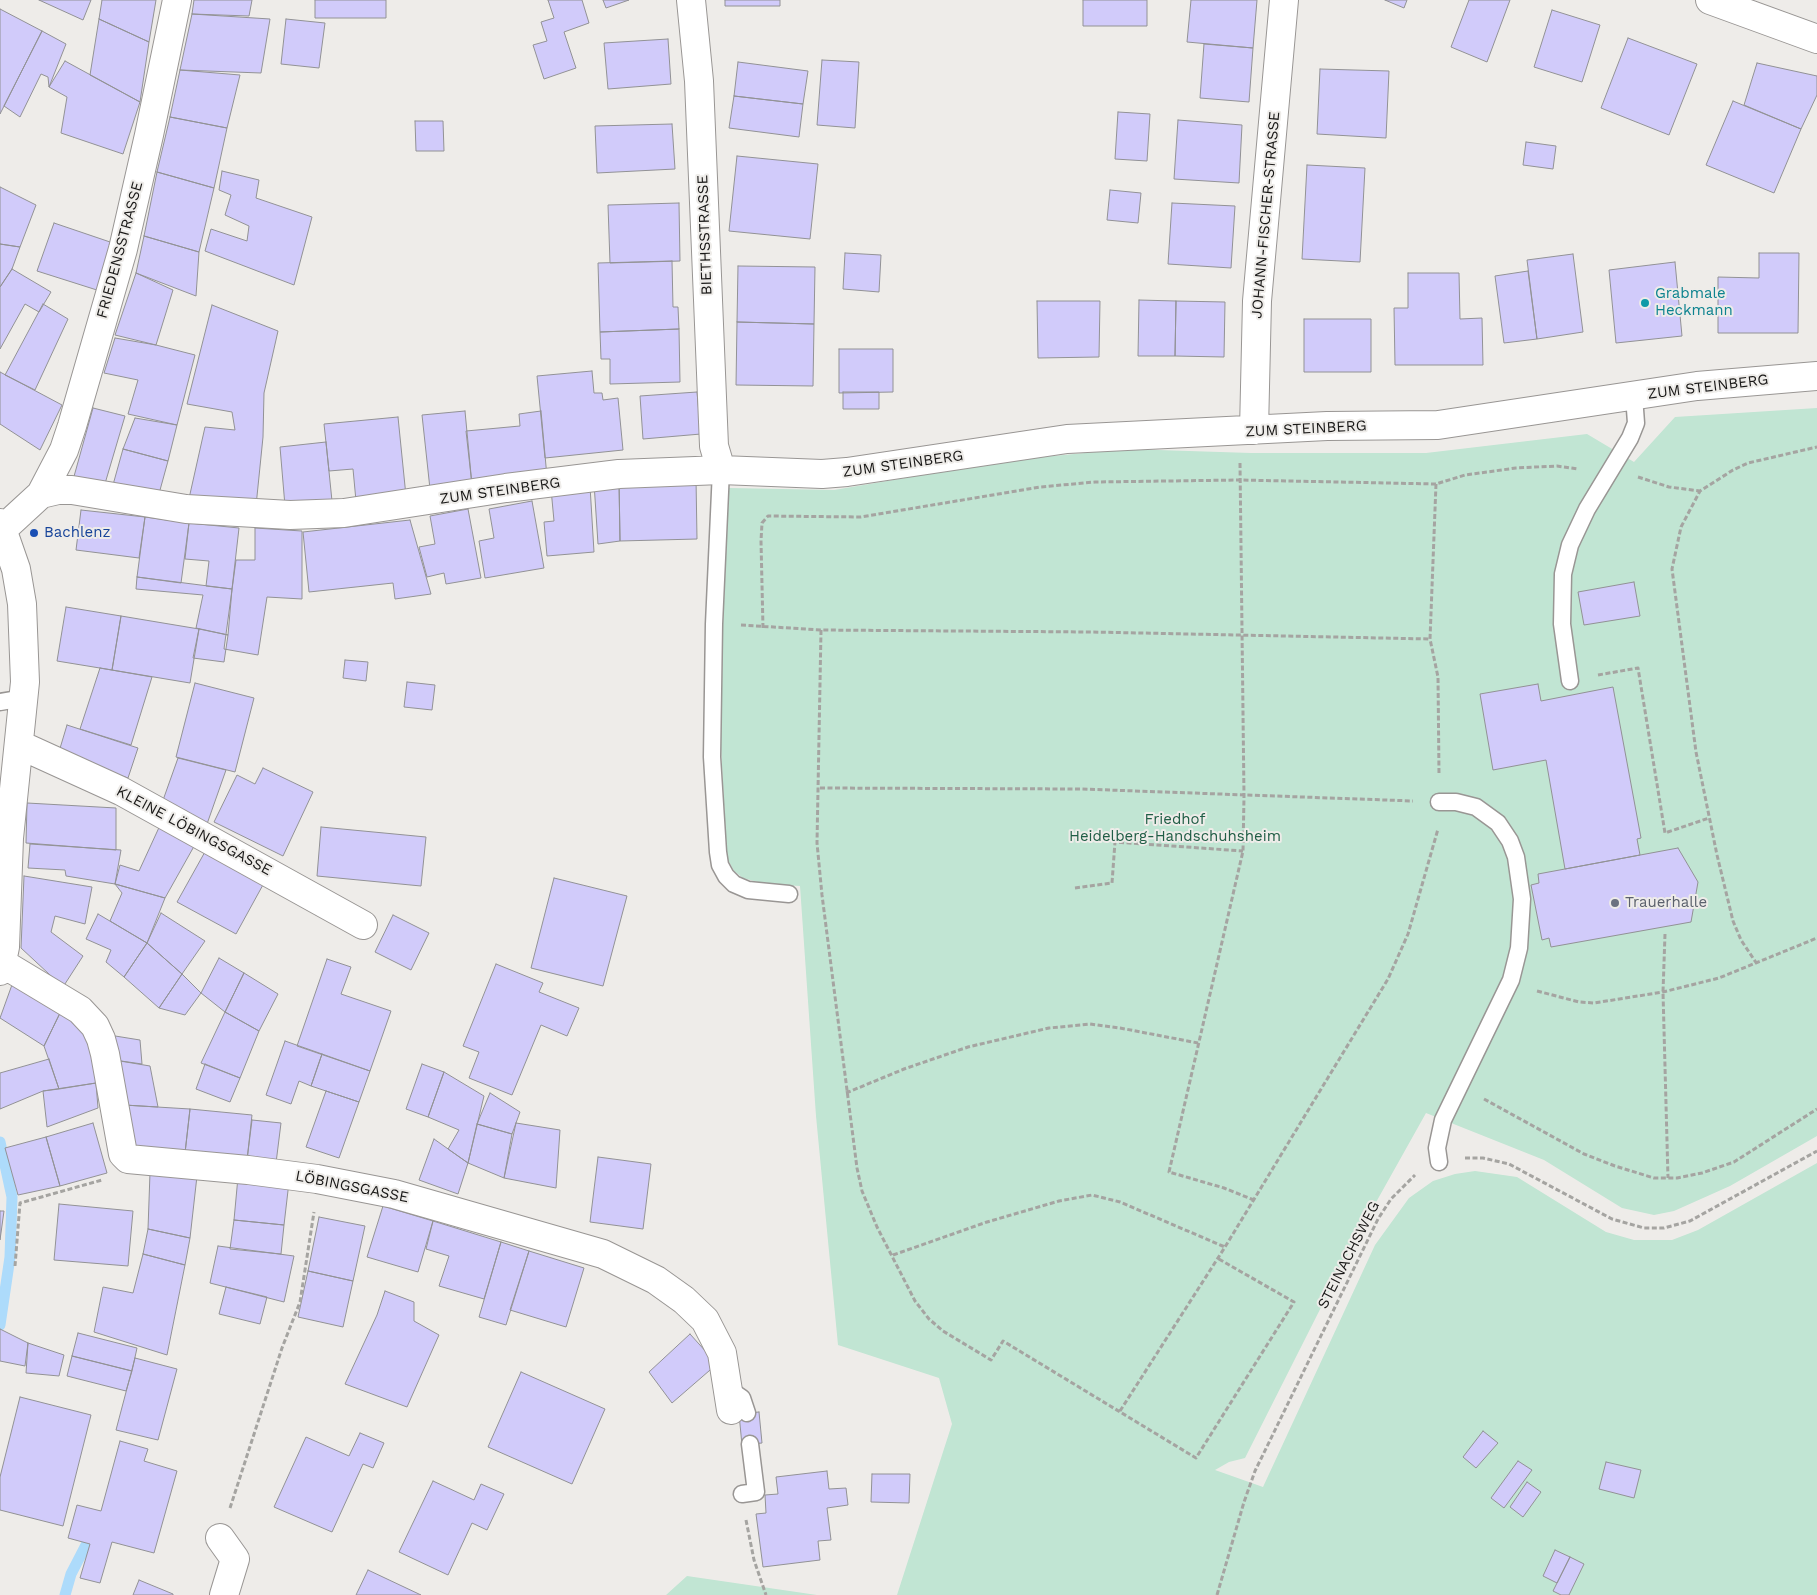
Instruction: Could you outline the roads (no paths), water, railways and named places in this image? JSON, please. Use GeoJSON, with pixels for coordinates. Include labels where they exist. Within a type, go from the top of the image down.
{"type":"FeatureCollection","features":[{"type":"Feature","properties":{"kind":"street","name":"FRIEDENSSTRASSE"},"geometry":{"type":"LineString","coordinates":[[41,494],[55,469],[69,434],[123,249],[177,0]]}},
{"type":"Feature","properties":{"kind":"street","name":"BIETHSSTRASSE"},"geometry":{"type":"LineString","coordinates":[[691,0],[699,80],[714,446],[721,470]]}},
{"type":"Feature","properties":{"kind":"street","name":"JOHANN-FISCHER-STRASSE"},"geometry":{"type":"LineString","coordinates":[[1245,431],[1284,0]]}},
{"type":"Feature","properties":{"kind":"street"},"geometry":{"type":"LineString","coordinates":[[1710,0],[1817,39]]}},
{"type":"Feature","properties":{"kind":"street","name":"ZUM STEINBERG"},"geometry":{"type":"LineString","coordinates":[[41,494],[72,490],[186,509],[290,515],[344,513],[390,508],[506,488],[619,474],[721,470],[822,474],[847,472],[1067,439],[1327,426],[1438,425],[1749,381],[1817,376]]}},
{"type":"Feature","properties":{"kind":"street"},"geometry":{"type":"LineString","coordinates":[[1,967],[7,918],[11,813],[20,745],[12,700],[25,641],[22,604],[16,569],[1,526],[41,494]]}},
{"type":"Feature","properties":{"kind":"street","name":"KLEINE LÖBINGSGASSE"},"geometry":{"type":"LineString","coordinates":[[20,745],[121,791],[363,925]]}},
{"type":"Feature","properties":{"kind":"street","name":"LÖBINGSGASSE"},"geometry":{"type":"LineString","coordinates":[[1,967],[80,1010],[95,1026],[105,1054],[123,1154],[128,1159],[248,1170],[317,1179],[394,1194],[604,1254],[669,1289],[705,1320],[722,1353],[736,1404]]}},
{"type":"Feature","properties":{"kind":"street"},"geometry":{"type":"LineString","coordinates":[[220,1538],[235,1559],[224,1595]]}},
{"type":"Feature","properties":{"kind":"lane"},"geometry":{"type":"LineString","coordinates":[[1570,681],[1562,624],[1563,574],[1577,530],[1630,438],[1636,423],[1634,396]]}},
{"type":"Feature","properties":{"kind":"lane"},"geometry":{"type":"LineString","coordinates":[[721,470],[714,624],[712,757],[720,865],[726,876],[734,884],[748,890],[789,894]]}},
{"type":"Feature","properties":{"kind":"lane"},"geometry":{"type":"LineString","coordinates":[[1439,802],[1456,802],[1476,807],[1498,823],[1510,841],[1516,857],[1522,899],[1519,948],[1511,980],[1460,1083],[1438,1134],[1439,1162]]}},
{"type":"Feature","properties":{"kind":"lane"},"geometry":{"type":"LineString","coordinates":[[742,1494],[756,1492],[750,1444]]}},
{"type":"Feature","properties":{"kind":"waterway"},"geometry":{"type":"LineString","coordinates":[[0,1142],[12,1197],[10,1257],[0,1325]]}},
{"type":"Feature","properties":{"kind":"waterway"},"geometry":{"type":"LineString","coordinates":[[65,1595],[71,1574],[86,1545]]}},
{"type":"Feature","properties":{"kind":"place","name":"Grabmale Heckmann"},"geometry":{"type":"Point","coordinates":[1645,303]}},
{"type":"Feature","properties":{"kind":"place","name":"Bachlenz"},"geometry":{"type":"Point","coordinates":[34,533]}},
{"type":"Feature","properties":{"kind":"place","name":"Trauerhalle"},"geometry":{"type":"Point","coordinates":[1615,903]}},
{"type":"Feature","properties":{"kind":"park label","name":"Friedhof Heidelberg-Handschuhsheim"},"geometry":{"type":"Point","coordinates":[1175,828]}}]}
